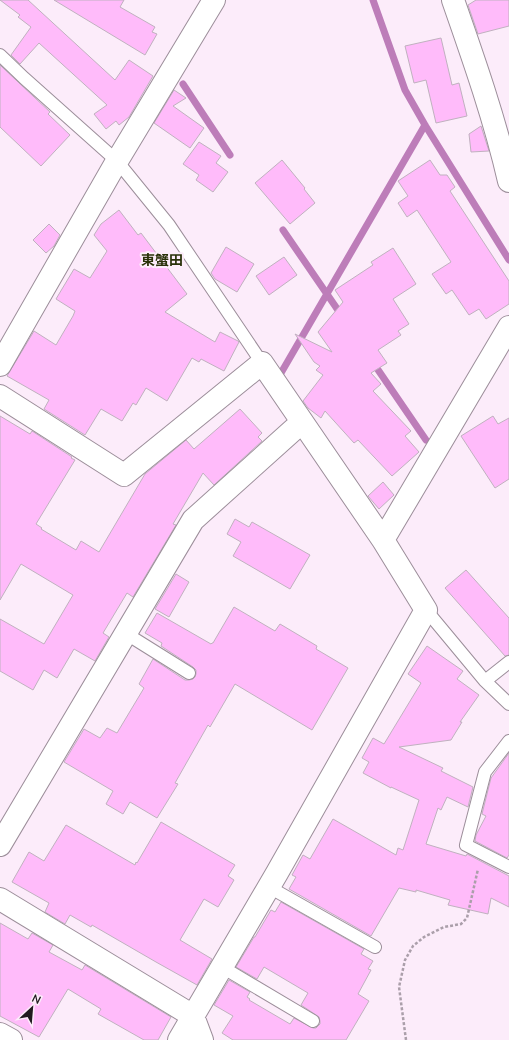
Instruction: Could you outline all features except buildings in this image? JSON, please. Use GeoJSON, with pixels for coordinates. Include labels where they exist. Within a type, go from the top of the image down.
{"type":"FeatureCollection","features":[{"type":"Feature","properties":{"kind":"street"},"geometry":{"type":"LineString","coordinates":[[453,0],[474,59],[502,149],[509,182]]}},
{"type":"Feature","properties":{"kind":"street"},"geometry":{"type":"LineString","coordinates":[[1,362],[117,161],[212,1]]}},
{"type":"Feature","properties":{"kind":"street"},"geometry":{"type":"LineString","coordinates":[[383,540],[509,327]]}},
{"type":"Feature","properties":{"kind":"street"},"geometry":{"type":"LineString","coordinates":[[0,396],[124,475],[262,363],[383,540],[426,610],[269,887],[179,1040]]}},
{"type":"Feature","properties":{"kind":"street"},"geometry":{"type":"LineString","coordinates":[[0,844],[192,520],[302,422]]}},
{"type":"Feature","properties":{"kind":"street"},"geometry":{"type":"LineString","coordinates":[[0,899],[193,1016],[202,1040]]}},
{"type":"Feature","properties":{"kind":"street"},"geometry":{"type":"LineString","coordinates":[[0,1034],[11,1040]]}},
{"type":"Feature","properties":{"kind":"lane"},"geometry":{"type":"LineString","coordinates":[[0,55],[117,161],[169,224],[262,363]]}},
{"type":"Feature","properties":{"kind":"lane"},"geometry":{"type":"LineString","coordinates":[[426,610],[485,681],[509,704]]}},
{"type":"Feature","properties":{"kind":"lane"},"geometry":{"type":"LineString","coordinates":[[125,634],[188,674]]}},
{"type":"Feature","properties":{"kind":"lane"},"geometry":{"type":"LineString","coordinates":[[485,681],[509,662]]}},
{"type":"Feature","properties":{"kind":"lane"},"geometry":{"type":"LineString","coordinates":[[509,741],[485,772],[466,845],[509,867]]}},
{"type":"Feature","properties":{"kind":"lane"},"geometry":{"type":"LineString","coordinates":[[269,887],[375,947]]}},
{"type":"Feature","properties":{"kind":"lane"},"geometry":{"type":"LineString","coordinates":[[222,967],[313,1020]]}},
{"type":"Feature","properties":{"kind":"path"},"geometry":{"type":"LineString","coordinates":[[406,1040],[399,987],[405,960],[413,946],[424,937],[444,927],[461,924],[467,918],[482,853]]}},
{"type":"Feature","properties":{"kind":"waterway"},"geometry":{"type":"LineString","coordinates":[[373,0],[405,90],[425,125],[509,260]]}},
{"type":"Feature","properties":{"kind":"waterway"},"geometry":{"type":"LineString","coordinates":[[183,84],[230,155]]}},
{"type":"Feature","properties":{"kind":"waterway"},"geometry":{"type":"LineString","coordinates":[[281,373],[425,125]]}},
{"type":"Feature","properties":{"kind":"waterway"},"geometry":{"type":"LineString","coordinates":[[283,230],[342,316]]}},
{"type":"Feature","properties":{"kind":"waterway"},"geometry":{"type":"LineString","coordinates":[[372,361],[426,440]]}},
{"type":"Feature","properties":{"kind":"district","name":"東蟹田"},"geometry":{"type":"Point","coordinates":[162,260]}}]}
